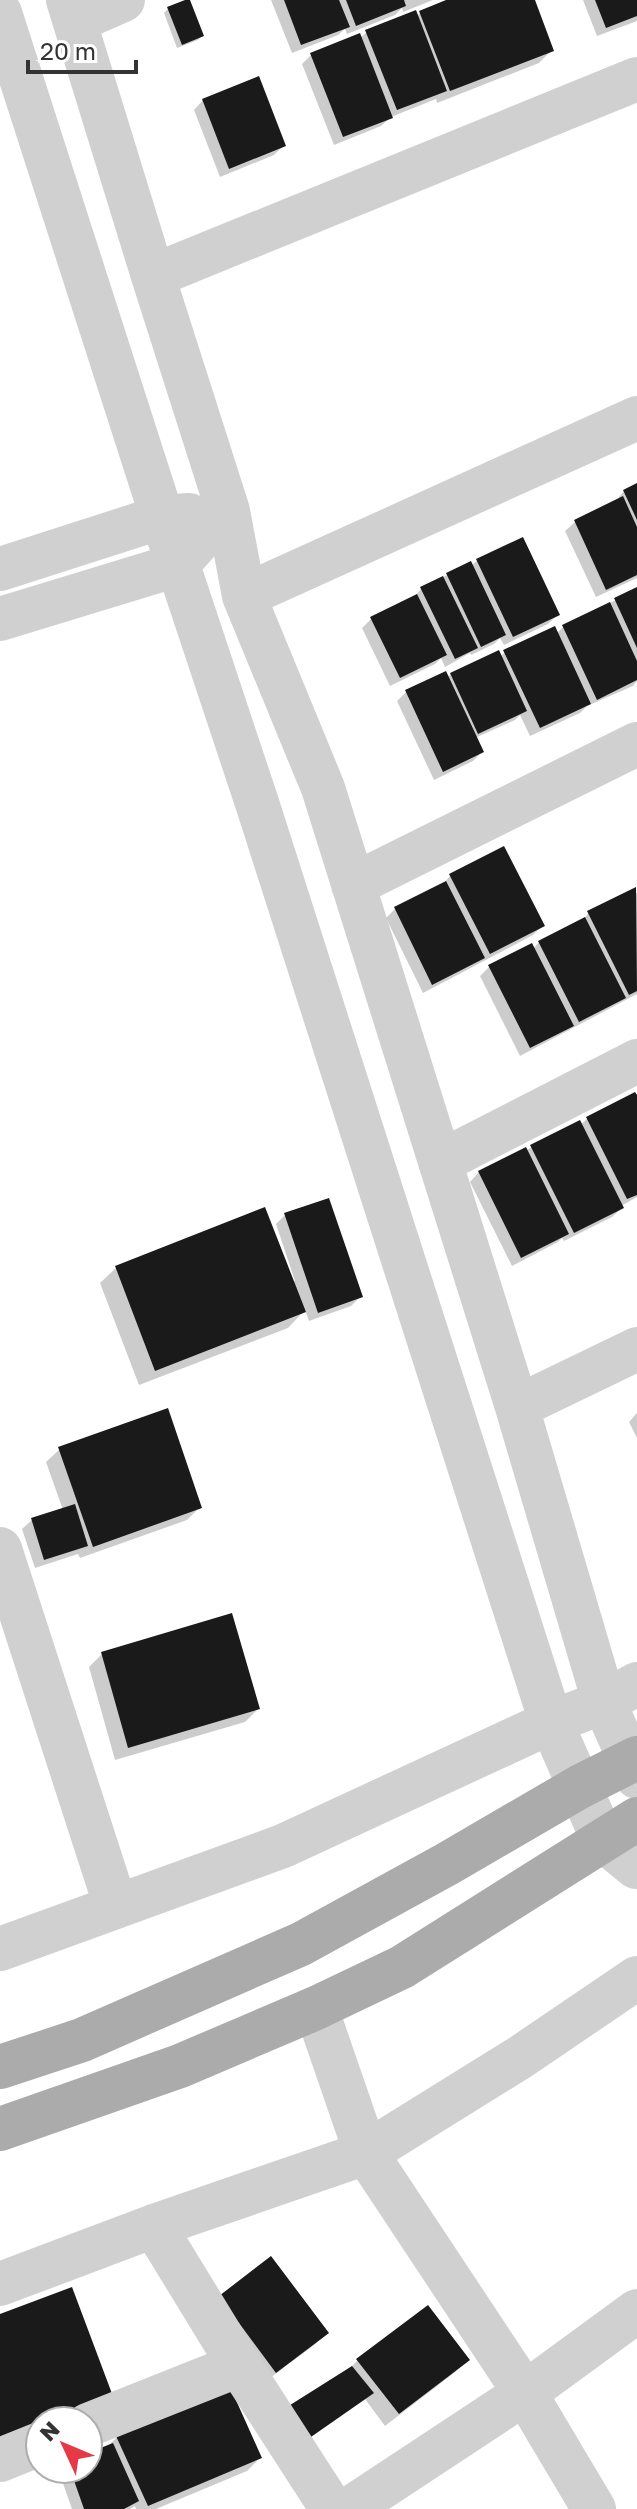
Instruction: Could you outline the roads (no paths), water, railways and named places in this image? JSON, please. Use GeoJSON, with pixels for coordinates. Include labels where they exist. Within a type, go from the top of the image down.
{"type":"FeatureCollection","features":[{"type":"Feature","properties":{"kind":"main road"},"geometry":{"type":"LineString","coordinates":[[0,2067],[82,2040],[301,1944],[581,1786],[635,1765]]}},
{"type":"Feature","properties":{"kind":"main road"},"geometry":{"type":"LineString","coordinates":[[0,2129],[180,2066],[316,2008],[630,1852]]}},
{"type":"Feature","properties":{"kind":"street"},"geometry":{"type":"LineString","coordinates":[[123,0],[72,10],[228,511],[244,596],[323,788],[517,1407],[621,1693],[635,1765]]}},
{"type":"Feature","properties":{"kind":"street"},"geometry":{"type":"LineString","coordinates":[[0,13],[551,1722],[581,1786],[630,1852]]}},
{"type":"Feature","properties":{"kind":"street"},"geometry":{"type":"LineString","coordinates":[[153,276],[637,79]]}},
{"type":"Feature","properties":{"kind":"street"},"geometry":{"type":"LineString","coordinates":[[244,596],[637,418]]}},
{"type":"Feature","properties":{"kind":"street"},"geometry":{"type":"LineString","coordinates":[[0,569],[162,517],[228,511]]}},
{"type":"Feature","properties":{"kind":"street"},"geometry":{"type":"LineString","coordinates":[[0,619],[177,565],[228,511]]}},
{"type":"Feature","properties":{"kind":"street"},"geometry":{"type":"LineString","coordinates":[[353,885],[637,744]]}},
{"type":"Feature","properties":{"kind":"street"},"geometry":{"type":"LineString","coordinates":[[440,1162],[637,1061]]}},
{"type":"Feature","properties":{"kind":"street"},"geometry":{"type":"LineString","coordinates":[[517,1407],[637,1349]]}},
{"type":"Feature","properties":{"kind":"street"},"geometry":{"type":"LineString","coordinates":[[0,1549],[116,1907]]}},
{"type":"Feature","properties":{"kind":"street"},"geometry":{"type":"LineString","coordinates":[[0,1949],[283,1846],[551,1722],[621,1693]]}},
{"type":"Feature","properties":{"kind":"street"},"geometry":{"type":"LineString","coordinates":[[0,2284],[154,2226],[366,2153],[519,2058],[637,1978]]}},
{"type":"Feature","properties":{"kind":"street"},"geometry":{"type":"LineString","coordinates":[[316,2008],[366,2153],[525,2393],[594,2509]]}},
{"type":"Feature","properties":{"kind":"street"},"geometry":{"type":"LineString","coordinates":[[154,2226],[332,2509]]}},
{"type":"Feature","properties":{"kind":"street"},"geometry":{"type":"LineString","coordinates":[[349,2509],[525,2393],[637,2311]]}},
{"type":"Feature","properties":{"kind":"street"},"geometry":{"type":"LineString","coordinates":[[104,2419],[239,2365]]}},
{"type":"Feature","properties":{"kind":"street"},"geometry":{"type":"LineString","coordinates":[[0,2460],[24,2450]]}}]}
